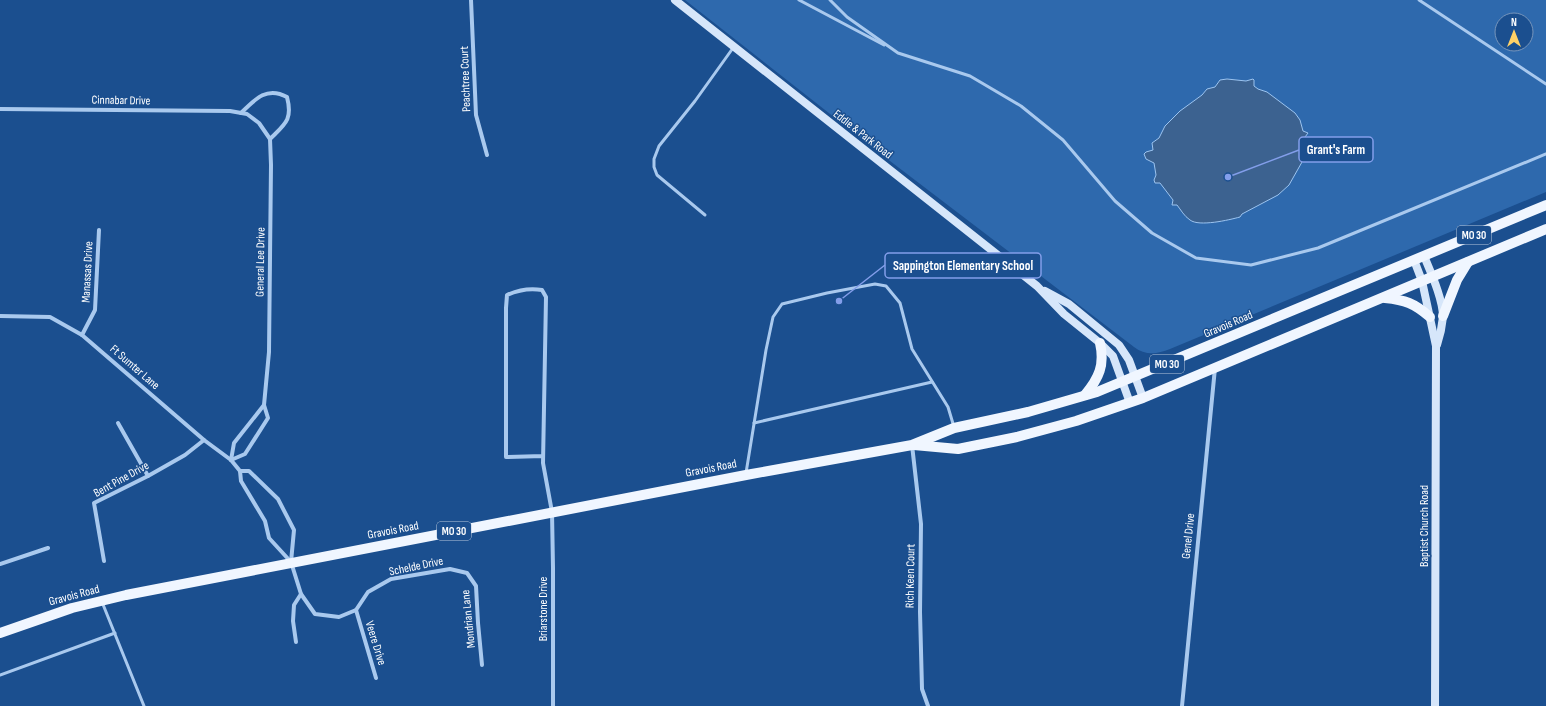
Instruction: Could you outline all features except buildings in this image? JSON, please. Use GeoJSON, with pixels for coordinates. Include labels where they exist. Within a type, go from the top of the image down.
{"type":"FeatureCollection","features":[{"type":"Feature","properties":{"kind":"main road","name":"Gravois Road"},"geometry":{"type":"LineString","coordinates":[[0,633],[72,608],[101,600],[552,512],[912,445],[954,428],[1028,412],[1085,396],[1123,382],[1546,205]]}},
{"type":"Feature","properties":{"kind":"main road","name":"Gravois Road"},"geometry":{"type":"LineString","coordinates":[[912,445],[958,449],[985,444],[1050,429],[1130,403],[1546,229]]}},
{"type":"Feature","properties":{"kind":"main road"},"geometry":{"type":"LineString","coordinates":[[1443,316],[1457,280],[1468,262]]}},
{"type":"Feature","properties":{"kind":"main road"},"geometry":{"type":"LineString","coordinates":[[1383,298],[1407,301],[1416,305],[1430,316]]}},
{"type":"Feature","properties":{"kind":"main road"},"geometry":{"type":"LineString","coordinates":[[1085,396],[1094,385],[1102,364],[1100,343]]}},
{"type":"Feature","properties":{"kind":"street","name":"Peachtree Court"},"geometry":{"type":"LineString","coordinates":[[472,0],[476,115],[487,155]]}},
{"type":"Feature","properties":{"kind":"street","name":"Eddie & Park Road"},"geometry":{"type":"LineString","coordinates":[[674,0],[1037,286],[1064,314],[1100,343],[1113,356],[1130,403]]}},
{"type":"Feature","properties":{"kind":"street"},"geometry":{"type":"LineString","coordinates":[[241,113],[259,97],[269,93],[279,93],[287,98],[290,107],[289,117],[283,126],[270,139]]}},
{"type":"Feature","properties":{"kind":"street","name":"Cinnabar Drive"},"geometry":{"type":"LineString","coordinates":[[0,109],[230,111],[247,114],[259,123],[270,139]]}},
{"type":"Feature","properties":{"kind":"street","name":"General Lee Drive"},"geometry":{"type":"LineString","coordinates":[[231,460],[245,454],[268,418],[264,405],[269,352],[270,139]]}},
{"type":"Feature","properties":{"kind":"street","name":"Manassas Drive"},"geometry":{"type":"LineString","coordinates":[[82,335],[95,310],[99,230]]}},
{"type":"Feature","properties":{"kind":"street","name":"Baptist Church Road"},"geometry":{"type":"LineString","coordinates":[[1419,258],[1432,277],[1438,292],[1443,316],[1441,331],[1436,346]]}},
{"type":"Feature","properties":{"kind":"street","name":"Baptist Church Road"},"geometry":{"type":"LineString","coordinates":[[1419,258],[1422,281],[1436,346],[1435,706]]}},
{"type":"Feature","properties":{"kind":"street","name":"Eddie & Park Road"},"geometry":{"type":"LineString","coordinates":[[1037,286],[1069,304],[1119,345],[1129,360],[1143,398]]}},
{"type":"Feature","properties":{"kind":"street","name":"Briarstone Drive"},"geometry":{"type":"LineString","coordinates":[[543,456],[506,457],[507,295],[514,291],[535,289],[542,290],[546,297],[543,456],[552,512],[553,706]]}},
{"type":"Feature","properties":{"kind":"street","name":"Ft Sumter Lane"},"geometry":{"type":"LineString","coordinates":[[0,316],[50,317],[82,335],[204,440],[231,460],[240,471],[241,481],[265,521],[269,538],[291,562]]}},
{"type":"Feature","properties":{"kind":"street","name":"Genel Drive"},"geometry":{"type":"LineString","coordinates":[[1182,706],[1215,368]]}},
{"type":"Feature","properties":{"kind":"street"},"geometry":{"type":"LineString","coordinates":[[231,460],[234,443],[264,405]]}},
{"type":"Feature","properties":{"kind":"street"},"geometry":{"type":"LineString","coordinates":[[118,423],[148,476]]}},
{"type":"Feature","properties":{"kind":"street","name":"Bent Pine Drive"},"geometry":{"type":"LineString","coordinates":[[104,561],[94,503],[148,476],[185,455],[204,440]]}},
{"type":"Feature","properties":{"kind":"street","name":"Rich Keen Court"},"geometry":{"type":"LineString","coordinates":[[912,445],[921,524],[920,612],[922,689],[928,706]]}},
{"type":"Feature","properties":{"kind":"street","name":"Ft Sumter Lane"},"geometry":{"type":"LineString","coordinates":[[240,471],[249,471],[278,499],[294,530],[291,562]]}},
{"type":"Feature","properties":{"kind":"street"},"geometry":{"type":"LineString","coordinates":[[0,564],[48,548]]}},
{"type":"Feature","properties":{"kind":"street","name":"Veere Drive"},"geometry":{"type":"LineString","coordinates":[[291,562],[301,594],[315,614],[339,617],[356,610],[376,678]]}},
{"type":"Feature","properties":{"kind":"street","name":"Schelde Drive"},"geometry":{"type":"LineString","coordinates":[[356,610],[368,592],[391,579],[450,569],[467,573]]}},
{"type":"Feature","properties":{"kind":"street","name":"Mondrian Lane"},"geometry":{"type":"LineString","coordinates":[[467,573],[476,586],[482,665]]}},
{"type":"Feature","properties":{"kind":"street"},"geometry":{"type":"LineString","coordinates":[[296,642],[293,621],[294,605],[301,594]]}},
{"type":"Feature","properties":{"kind":"lane"},"geometry":{"type":"LineString","coordinates":[[799,0],[898,53],[970,76],[1021,106],[1063,140],[1115,201],[1152,233],[1196,258],[1251,265],[1318,248],[1546,154]]}},
{"type":"Feature","properties":{"kind":"lane"},"geometry":{"type":"LineString","coordinates":[[830,0],[847,18],[898,53]]}},
{"type":"Feature","properties":{"kind":"lane"},"geometry":{"type":"LineString","coordinates":[[1419,0],[1546,84]]}},
{"type":"Feature","properties":{"kind":"lane"},"geometry":{"type":"LineString","coordinates":[[705,215],[657,175],[654,167],[654,159],[659,146],[695,101],[733,48]]}},
{"type":"Feature","properties":{"kind":"lane"},"geometry":{"type":"LineString","coordinates":[[746,475],[766,350],[773,317],[782,304],[827,293],[875,284],[886,286],[900,303],[912,349],[948,407],[954,428]]}},
{"type":"Feature","properties":{"kind":"lane"},"geometry":{"type":"LineString","coordinates":[[754,423],[932,382]]}},
{"type":"Feature","properties":{"kind":"lane"},"geometry":{"type":"LineString","coordinates":[[101,600],[144,706]]}},
{"type":"Feature","properties":{"kind":"lane"},"geometry":{"type":"LineString","coordinates":[[0,676],[115,633]]}},
{"type":"Feature","properties":{"kind":"shaded area"},"geometry":{"type":"Polygon","coordinates":[[[685,0],[1546,0],[1546,192],[1170,349],[1161,352],[1147,353],[1134,347],[890,161],[685,0]]]}},
{"type":"Feature","properties":{"kind":"shaded area"},"geometry":{"type":"Polygon","coordinates":[[[1227,79],[1246,81],[1253,79],[1254,86],[1267,92],[1295,113],[1300,120],[1303,131],[1308,133],[1305,137],[1302,162],[1289,185],[1278,195],[1242,214],[1240,217],[1207,223],[1194,222],[1186,217],[1177,205],[1172,205],[1173,200],[1160,183],[1155,183],[1154,180],[1156,175],[1154,163],[1146,159],[1144,154],[1153,150],[1152,143],[1159,138],[1165,126],[1180,111],[1202,95],[1207,89],[1215,87],[1220,80],[1227,79]]]}},
{"type":"Feature","properties":{"kind":"place","name":"Grant's Farm"},"geometry":{"type":"Point","coordinates":[1228,177]}},
{"type":"Feature","properties":{"kind":"place","name":"Sappington Elementary School"},"geometry":{"type":"Point","coordinates":[839,301]}}]}
